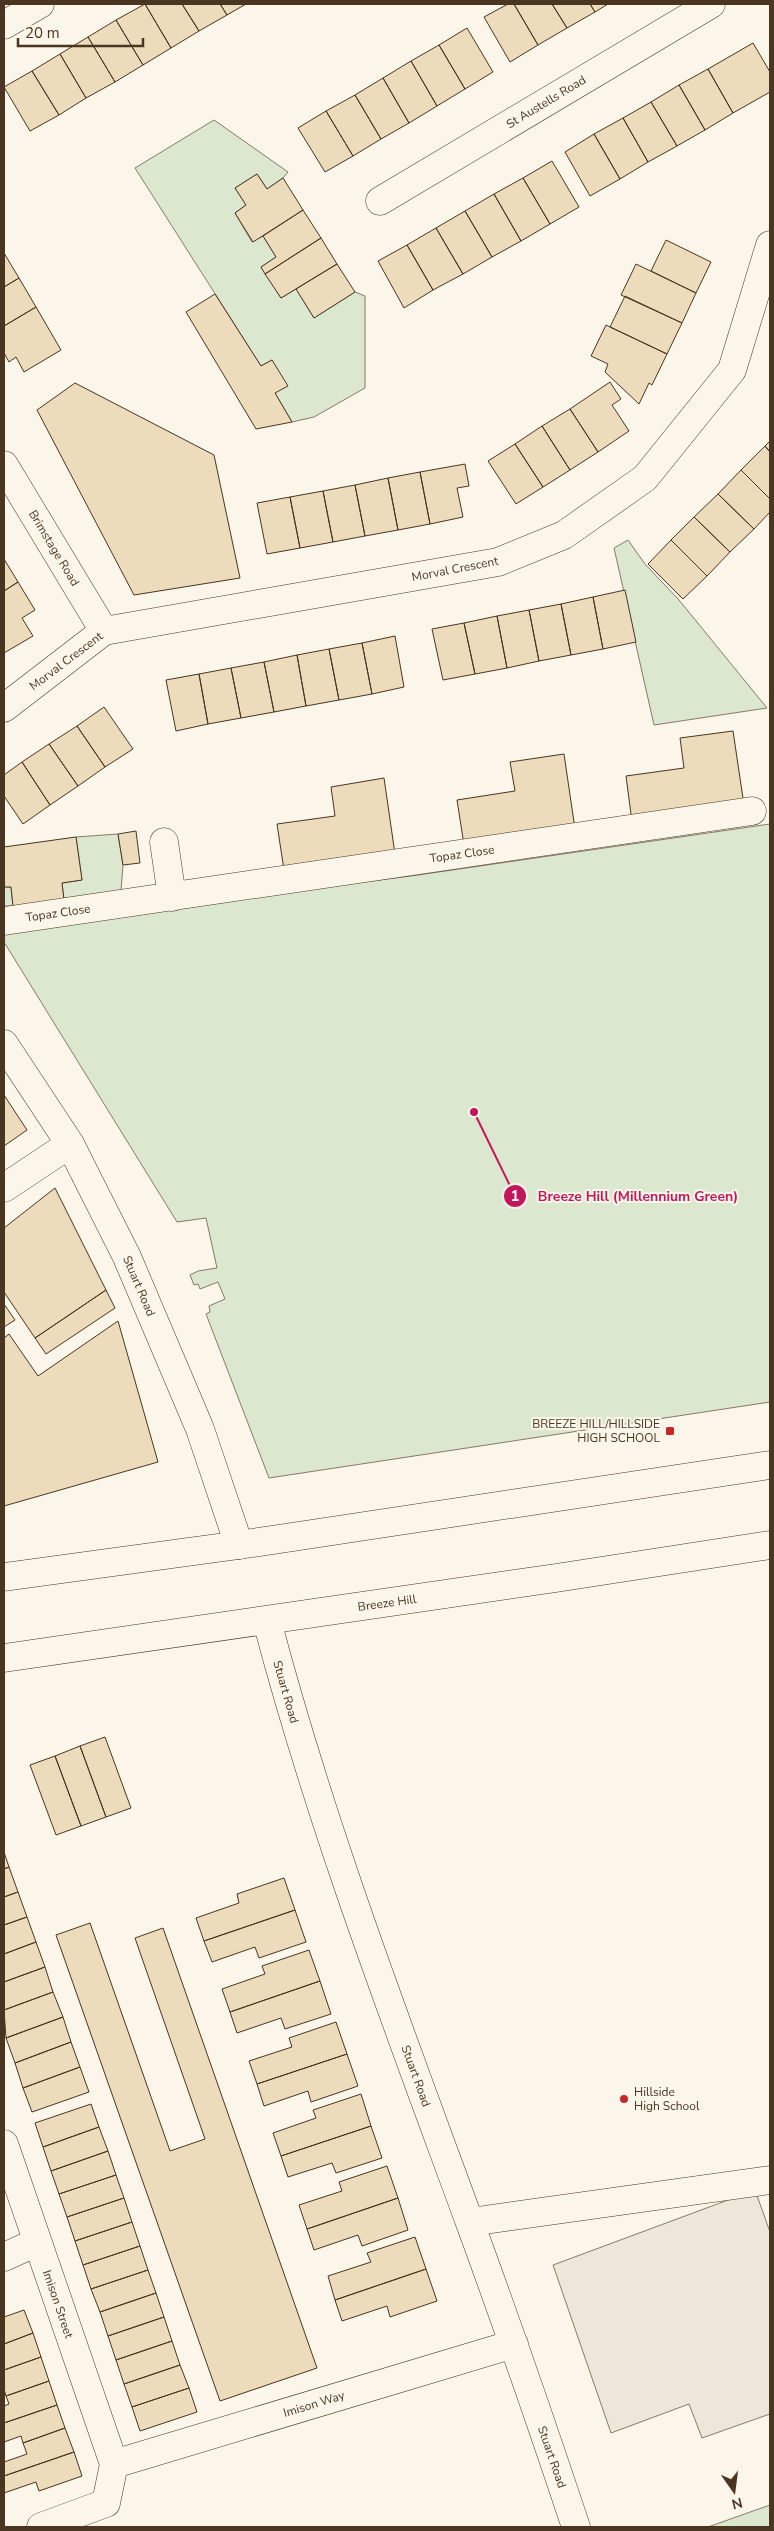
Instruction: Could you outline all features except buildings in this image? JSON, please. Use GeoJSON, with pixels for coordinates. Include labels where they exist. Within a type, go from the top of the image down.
{"type":"FeatureCollection","features":[{"type":"Feature","properties":{"kind":"main road"},"geometry":{"type":"LineString","coordinates":[[4,25],[40,4]]}},
{"type":"Feature","properties":{"kind":"main road","name":"St Austells Road"},"geometry":{"type":"LineString","coordinates":[[380,201],[711,4]]}},
{"type":"Feature","properties":{"kind":"main road","name":"Morval Crescent"},"geometry":{"type":"LineString","coordinates":[[4,708],[104,631],[498,562],[564,535],[645,478],[732,370],[770,245]]}},
{"type":"Feature","properties":{"kind":"main road","name":"Brimstage Road"},"geometry":{"type":"LineString","coordinates":[[4,465],[104,631]]}},
{"type":"Feature","properties":{"kind":"main road","name":"Topaz Close"},"geometry":{"type":"LineString","coordinates":[[4,920],[752,811]]}},
{"type":"Feature","properties":{"kind":"main road"},"geometry":{"type":"LineString","coordinates":[[164,842],[172,896]]}},
{"type":"Feature","properties":{"kind":"main road","name":"Stuart Road"},"geometry":{"type":"LineString","coordinates":[[4,1044],[70,1144],[127,1258],[200,1429],[239,1545]]}},
{"type":"Feature","properties":{"kind":"main road"},"geometry":{"type":"LineString","coordinates":[[4,1188],[70,1144]]}},
{"type":"Feature","properties":{"kind":"main road"},"geometry":{"type":"LineString","coordinates":[[4,1577],[239,1545],[770,1465]]}},
{"type":"Feature","properties":{"kind":"main road","name":"Breeze Hill"},"geometry":{"type":"LineString","coordinates":[[4,1658],[267,1621],[770,1545]]}},
{"type":"Feature","properties":{"kind":"main road","name":"Stuart Road"},"geometry":{"type":"LineString","coordinates":[[267,1621],[291,1712],[374,1962],[514,2344],[576,2527]]}},
{"type":"Feature","properties":{"kind":"main road","name":"Imison Street"},"geometry":{"type":"LineString","coordinates":[[4,2144],[114,2464]]}},
{"type":"Feature","properties":{"kind":"main road"},"geometry":{"type":"LineString","coordinates":[[470,2222],[770,2180]]}},
{"type":"Feature","properties":{"kind":"main road"},"geometry":{"type":"LineString","coordinates":[[4,2257],[37,2242]]}},
{"type":"Feature","properties":{"kind":"main road","name":"Imison Way"},"geometry":{"type":"LineString","coordinates":[[114,2464],[514,2344]]}},
{"type":"Feature","properties":{"kind":"main road"},"geometry":{"type":"LineString","coordinates":[[41,2527],[106,2503],[114,2464]]}},
{"type":"Feature","properties":{"kind":"green space"},"geometry":{"type":"Polygon","coordinates":[[[214,120],[288,172],[283,178],[267,189],[257,174],[235,188],[246,205],[235,213],[252,242],[263,236],[276,257],[261,267],[281,298],[296,289],[314,318],[355,292],[365,296],[365,388],[314,417],[292,422],[275,393],[272,360],[261,366],[135,168],[214,120]]]}},
{"type":"Feature","properties":{"kind":"green space"},"geometry":{"type":"Polygon","coordinates":[[[628,540],[645,564],[679,600],[767,708],[654,725],[614,548],[628,540]]]}},
{"type":"Feature","properties":{"kind":"green space"},"geometry":{"type":"Polygon","coordinates":[[[770,824],[770,1402],[269,1478],[206,1314],[210,1312],[209,1306],[225,1299],[218,1282],[200,1289],[198,1284],[194,1285],[190,1275],[198,1271],[217,1268],[206,1218],[177,1222],[4,942],[4,928],[411,876],[770,824]]]}},
{"type":"Feature","properties":{"kind":"green space"},"geometry":{"type":"Polygon","coordinates":[[[118,834],[123,865],[121,891],[64,900],[62,883],[82,880],[76,837],[118,834]]]}},
{"type":"Feature","properties":{"kind":"green space"},"geometry":{"type":"Polygon","coordinates":[[[4,887],[11,887],[13,906],[4,906],[4,887]]]}},
{"type":"Feature","properties":{"kind":"green space"},"geometry":{"type":"Polygon","coordinates":[[[770,2505],[770,2527],[708,2527],[770,2505]]]}},
{"type":"Feature","properties":{"kind":"shaded area"},"geometry":{"type":"Polygon","coordinates":[[[755,2190],[770,2232],[770,2414],[702,2438],[689,2404],[611,2433],[553,2265],[755,2190]]]}},
{"type":"Feature","properties":{"kind":"place","name":"Breeze Hill (Millennium Green)"},"geometry":{"type":"Point","coordinates":[474,1112]}},
{"type":"Feature","properties":{"kind":"place","name":"BREEZE HILL/HILLSIDE HIGH SCHOOL"},"geometry":{"type":"Point","coordinates":[670,1431]}},
{"type":"Feature","properties":{"kind":"place","name":"Hillside High School"},"geometry":{"type":"Point","coordinates":[624,2099]}}]}
